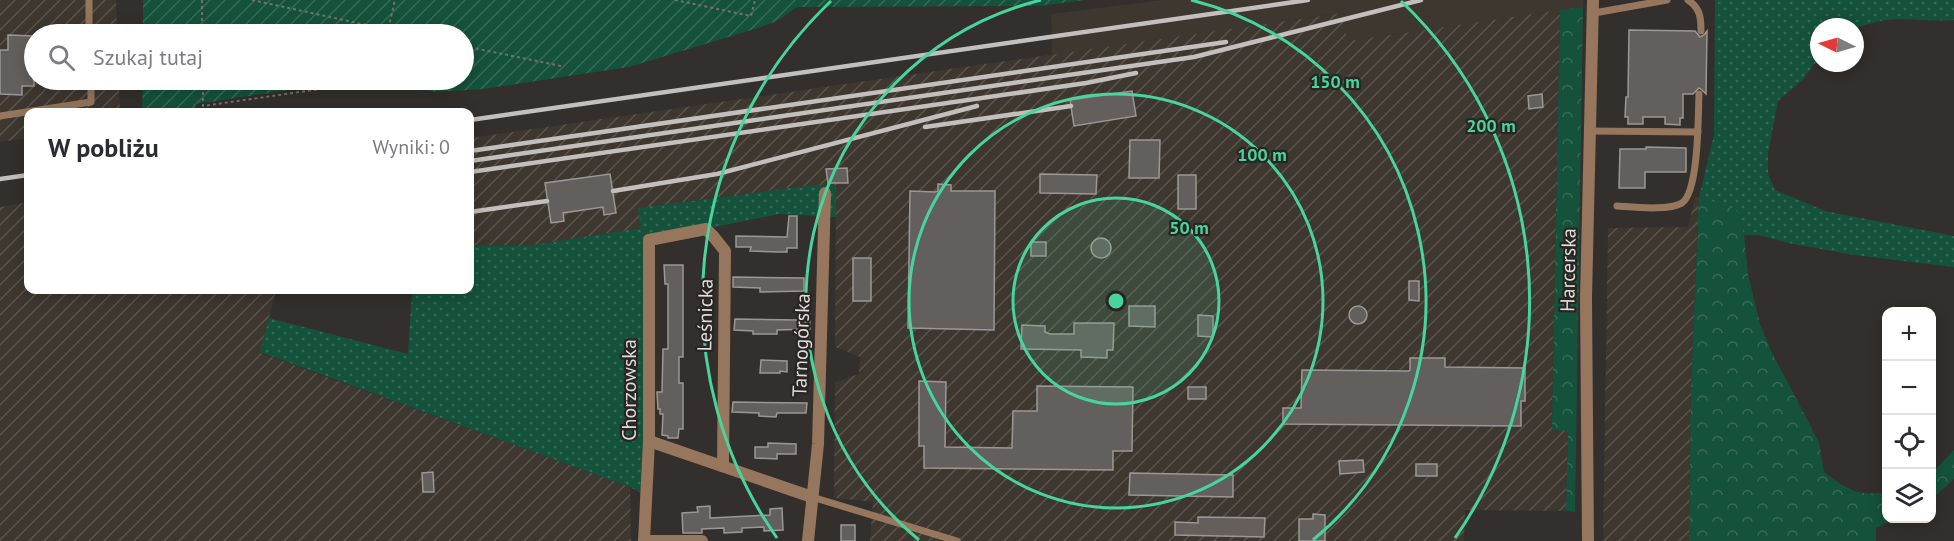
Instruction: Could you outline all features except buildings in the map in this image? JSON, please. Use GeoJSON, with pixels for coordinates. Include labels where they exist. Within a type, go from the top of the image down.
{"type":"FeatureCollection","features":[{"type":"Feature","properties":{"kind":"street","name":"Harcerska"},"geometry":{"type":"LineString","coordinates":[[1588,541],[1586,298],[1593,0]]}},
{"type":"Feature","properties":{"kind":"street","name":"Tarnogórska"},"geometry":{"type":"LineString","coordinates":[[808,541],[818,444],[825,193]]}},
{"type":"Feature","properties":{"kind":"street","name":"Leśnicka"},"geometry":{"type":"LineString","coordinates":[[649,240],[706,230],[725,251],[723,466]]}},
{"type":"Feature","properties":{"kind":"street","name":"Chorzowska"},"geometry":{"type":"LineString","coordinates":[[644,541],[649,441],[649,240]]}},
{"type":"Feature","properties":{"kind":"street"},"geometry":{"type":"LineString","coordinates":[[649,441],[812,497]]}},
{"type":"Feature","properties":{"kind":"street"},"geometry":{"type":"LineString","coordinates":[[644,541],[702,541]]}},
{"type":"Feature","properties":{"kind":"lane"},"geometry":{"type":"LineString","coordinates":[[88,0],[89,24]]}},
{"type":"Feature","properties":{"kind":"lane"},"geometry":{"type":"LineString","coordinates":[[1594,13],[1667,0]]}},
{"type":"Feature","properties":{"kind":"lane"},"geometry":{"type":"LineString","coordinates":[[1688,0],[1695,4],[1701,16],[1701,31]]}},
{"type":"Feature","properties":{"kind":"lane"},"geometry":{"type":"LineString","coordinates":[[55,108],[91,102],[91,90]]}},
{"type":"Feature","properties":{"kind":"lane"},"geometry":{"type":"LineString","coordinates":[[1617,206],[1670,207],[1682,203],[1689,196],[1698,152],[1699,94]]}},
{"type":"Feature","properties":{"kind":"lane"},"geometry":{"type":"LineString","coordinates":[[0,117],[24,113]]}},
{"type":"Feature","properties":{"kind":"lane"},"geometry":{"type":"LineString","coordinates":[[1591,131],[1698,132]]}},
{"type":"Feature","properties":{"kind":"lane"},"geometry":{"type":"LineString","coordinates":[[812,497],[957,541]]}},
{"type":"Feature","properties":{"kind":"path"},"geometry":{"type":"LineString","coordinates":[[202,0],[202,24]]}},
{"type":"Feature","properties":{"kind":"path"},"geometry":{"type":"LineString","coordinates":[[252,0],[361,24]]}},
{"type":"Feature","properties":{"kind":"path"},"geometry":{"type":"LineString","coordinates":[[389,24],[395,0]]}},
{"type":"Feature","properties":{"kind":"path"},"geometry":{"type":"LineString","coordinates":[[675,0],[751,16],[755,0]]}},
{"type":"Feature","properties":{"kind":"path"},"geometry":{"type":"LineString","coordinates":[[474,48],[561,66]]}},
{"type":"Feature","properties":{"kind":"path"},"geometry":{"type":"LineString","coordinates":[[203,90],[203,106],[314,90]]}},
{"type":"Feature","properties":{"kind":"shaded area"},"geometry":{"type":"Polygon","coordinates":[[[0,0],[116,0],[117,24],[24,24],[24,90],[119,90],[120,108],[24,108],[24,139],[0,142],[0,0]]]}},
{"type":"Feature","properties":{"kind":"shaded area"},"geometry":{"type":"Polygon","coordinates":[[[1162,0],[1583,0],[1583,7],[1348,41],[1340,13],[1052,55],[1051,14],[1162,0]]]}},
{"type":"Feature","properties":{"kind":"shaded area"},"geometry":{"type":"Polygon","coordinates":[[[1560,10],[1552,430],[1568,430],[1566,511],[1465,510],[1464,541],[870,541],[873,502],[834,498],[835,382],[859,374],[860,357],[835,347],[836,185],[814,185],[639,208],[642,228],[526,246],[474,245],[474,137],[1341,13],[1348,41],[1560,10]]]}},
{"type":"Feature","properties":{"kind":"shaded area"},"geometry":{"type":"Polygon","coordinates":[[[1695,197],[1699,197],[1691,389],[1689,541],[1603,541],[1608,228],[1688,227],[1695,197]]]}},
{"type":"Feature","properties":{"kind":"shaded area"},"geometry":{"type":"Polygon","coordinates":[[[24,203],[24,294],[275,294],[260,353],[630,487],[631,541],[0,541],[0,207],[24,203]]]}},
{"type":"Feature","properties":{"kind":"green space"},"geometry":{"type":"Polygon","coordinates":[[[143,0],[1085,0],[1039,6],[797,7],[777,21],[755,29],[629,67],[474,90],[474,24],[143,24],[143,0]]]}},
{"type":"Feature","properties":{"kind":"green space"},"geometry":{"type":"Polygon","coordinates":[[[1715,0],[1954,0],[1954,20],[1893,19],[1864,26],[1864,18],[1810,18],[1810,70],[1778,101],[1768,154],[1768,174],[1775,190],[1825,211],[1954,236],[1954,267],[1854,255],[1758,235],[1744,235],[1737,210],[1699,197],[1714,135],[1715,0]]]}},
{"type":"Feature","properties":{"kind":"green space"},"geometry":{"type":"Polygon","coordinates":[[[1583,7],[1575,512],[1566,511],[1568,431],[1552,430],[1560,10],[1583,7]]]}},
{"type":"Feature","properties":{"kind":"green space"},"geometry":{"type":"Polygon","coordinates":[[[143,90],[289,90],[196,104],[196,108],[142,108],[143,90]]]}},
{"type":"Feature","properties":{"kind":"green space"},"geometry":{"type":"Polygon","coordinates":[[[423,90],[468,90],[435,92],[423,90]]]}},
{"type":"Feature","properties":{"kind":"green space"},"geometry":{"type":"Polygon","coordinates":[[[814,185],[836,185],[836,217],[779,214],[649,240],[646,496],[630,487],[260,352],[269,318],[408,354],[412,294],[474,294],[474,245],[526,246],[641,228],[638,208],[814,185]]]}},
{"type":"Feature","properties":{"kind":"green space"},"geometry":{"type":"Polygon","coordinates":[[[1699,197],[1737,210],[1744,235],[1748,274],[1760,324],[1772,353],[1819,442],[1824,472],[1853,490],[1882,492],[1882,523],[1886,523],[1876,528],[1876,541],[1689,541],[1691,389],[1699,197]]]}},
{"type":"Feature","properties":{"kind":"green space"},"geometry":{"type":"Polygon","coordinates":[[[1954,450],[1954,479],[1936,495],[1936,469],[1954,450]]]}},
{"type":"Feature","properties":{"kind":"railway"},"geometry":{"type":"LineString","coordinates":[[474,119],[1308,0]]}},
{"type":"Feature","properties":{"kind":"railway"},"geometry":{"type":"LineString","coordinates":[[474,160],[1194,57],[1421,0]]}},
{"type":"Feature","properties":{"kind":"railway"},"geometry":{"type":"LineString","coordinates":[[474,150],[1226,42]]}},
{"type":"Feature","properties":{"kind":"railway"},"geometry":{"type":"LineString","coordinates":[[474,171],[1086,83],[1136,73]]}},
{"type":"Feature","properties":{"kind":"railway"},"geometry":{"type":"LineString","coordinates":[[613,191],[717,174],[977,106]]}},
{"type":"Feature","properties":{"kind":"railway"},"geometry":{"type":"LineString","coordinates":[[925,127],[1071,106]]}},
{"type":"Feature","properties":{"kind":"railway"},"geometry":{"type":"LineString","coordinates":[[0,179],[24,176]]}},
{"type":"Feature","properties":{"kind":"railway"},"geometry":{"type":"LineString","coordinates":[[474,211],[547,201]]}}]}
